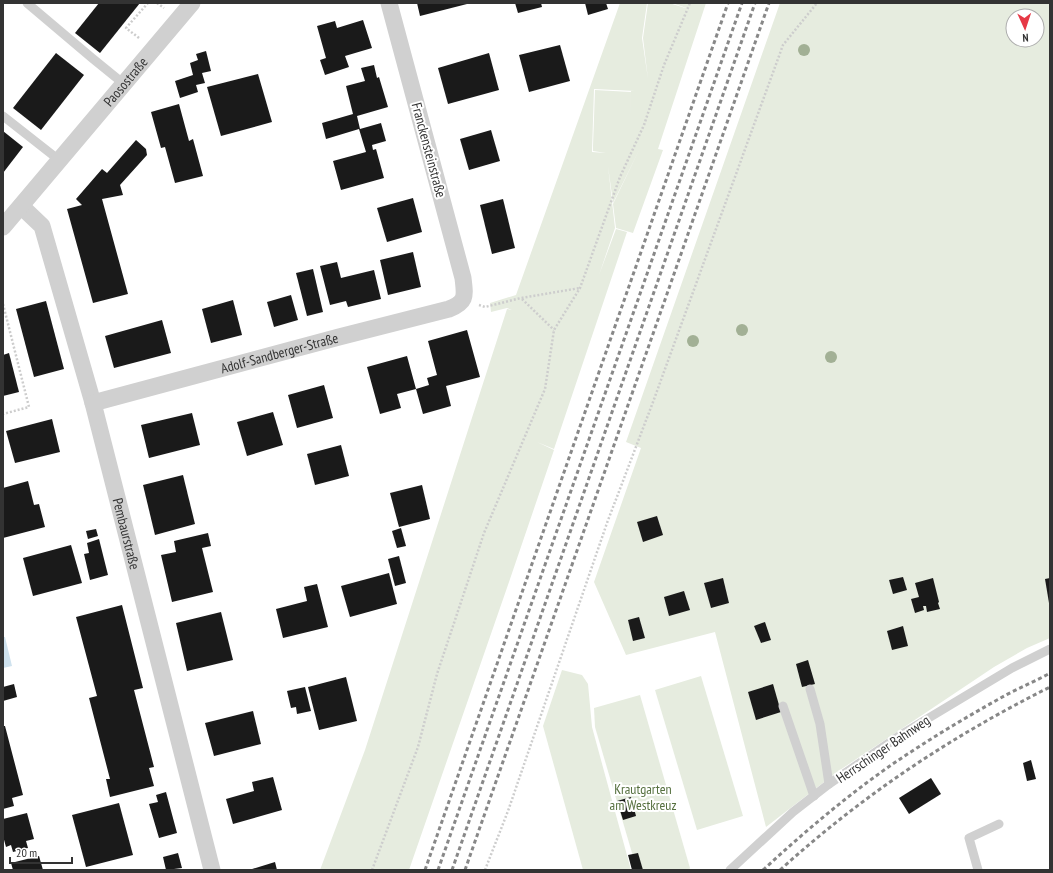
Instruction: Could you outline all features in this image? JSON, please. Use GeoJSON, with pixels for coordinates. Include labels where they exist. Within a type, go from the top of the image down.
{"type":"FeatureCollection","features":[{"type":"Feature","properties":{"kind":"street","name":"Paosostraße"},"geometry":{"type":"LineString","coordinates":[[3,227],[192,3]]}},
{"type":"Feature","properties":{"kind":"street","name":"Franckensteinstraße"},"geometry":{"type":"LineString","coordinates":[[389,3],[463,278],[464,299]]}},
{"type":"Feature","properties":{"kind":"street","name":"Pembaurstraße"},"geometry":{"type":"LineString","coordinates":[[21,206],[42,226],[93,404],[212,870]]}},
{"type":"Feature","properties":{"kind":"street","name":"Adolf-Sandberger-Straße"},"geometry":{"type":"LineString","coordinates":[[93,404],[339,337],[449,309],[458,305],[464,299]]}},
{"type":"Feature","properties":{"kind":"lane"},"geometry":{"type":"LineString","coordinates":[[27,3],[124,84]]}},
{"type":"Feature","properties":{"kind":"lane"},"geometry":{"type":"LineString","coordinates":[[3,116],[59,160]]}},
{"type":"Feature","properties":{"kind":"lane","name":"Herrschinger Bahnweg"},"geometry":{"type":"LineString","coordinates":[[730,870],[793,812],[829,784],[902,734],[1012,668],[1050,649]]}},
{"type":"Feature","properties":{"kind":"lane"},"geometry":{"type":"LineString","coordinates":[[810,689],[820,724],[829,784]]}},
{"type":"Feature","properties":{"kind":"lane"},"geometry":{"type":"LineString","coordinates":[[783,706],[814,796]]}},
{"type":"Feature","properties":{"kind":"lane"},"geometry":{"type":"LineString","coordinates":[[978,870],[970,838],[999,824]]}},
{"type":"Feature","properties":{"kind":"path"},"geometry":{"type":"LineString","coordinates":[[140,39],[126,28],[148,3]]}},
{"type":"Feature","properties":{"kind":"path"},"geometry":{"type":"LineString","coordinates":[[157,3],[166,10]]}},
{"type":"Feature","properties":{"kind":"path"},"geometry":{"type":"LineString","coordinates":[[372,870],[418,747],[437,674],[484,533],[545,389],[554,330],[580,288],[620,177],[644,125],[664,64],[690,3]]}},
{"type":"Feature","properties":{"kind":"path"},"geometry":{"type":"LineString","coordinates":[[485,870],[508,811],[607,524],[656,395],[783,45],[817,3]]}},
{"type":"Feature","properties":{"kind":"path"},"geometry":{"type":"LineString","coordinates":[[464,299],[485,307],[521,298],[580,288]]}},
{"type":"Feature","properties":{"kind":"path"},"geometry":{"type":"LineString","coordinates":[[521,298],[554,330]]}},
{"type":"Feature","properties":{"kind":"path"},"geometry":{"type":"LineString","coordinates":[[3,304],[29,407],[3,414]]}},
{"type":"Feature","properties":{"kind":"green space"},"geometry":{"type":"Polygon","coordinates":[[[620,3],[647,3],[642,38],[648,79],[643,38],[648,3],[669,3],[692,10],[672,3],[706,3],[658,149],[663,150],[633,233],[616,228],[613,204],[641,146],[613,203],[608,166],[615,228],[599,275],[616,229],[627,232],[554,449],[537,442],[554,450],[409,870],[320,870],[365,750],[507,309],[512,310],[507,308],[491,312],[490,303],[516,295],[620,3]],[[594,89],[592,152],[606,153],[593,151],[595,90],[635,91],[594,89]]]}},
{"type":"Feature","properties":{"kind":"green space"},"geometry":{"type":"Polygon","coordinates":[[[780,3],[1050,3],[1050,638],[1027,648],[994,667],[837,772],[766,827],[715,632],[626,655],[594,582],[641,448],[626,442],[780,3]]]}},
{"type":"Feature","properties":{"kind":"green space"},"geometry":{"type":"Polygon","coordinates":[[[562,670],[582,675],[588,684],[592,727],[631,870],[583,870],[543,726],[562,670]]]}},
{"type":"Feature","properties":{"kind":"green space"},"geometry":{"type":"Polygon","coordinates":[[[701,676],[743,816],[697,830],[655,690],[701,676]]]}},
{"type":"Feature","properties":{"kind":"green space","name":"Krautgarten am Westkreuz"},"geometry":{"type":"Polygon","coordinates":[[[640,695],[690,868],[689,870],[637,870],[595,727],[594,708],[640,695]]]}},
{"type":"Feature","properties":{"kind":"water"},"geometry":{"type":"Polygon","coordinates":[[[3,637],[5,637],[12,666],[3,668],[3,637]]]}},
{"type":"Feature","properties":{"kind":"building"},"geometry":{"type":"Polygon","coordinates":[[[99,3],[140,3],[100,53],[75,33],[99,3]]]}},
{"type":"Feature","properties":{"kind":"building"},"geometry":{"type":"Polygon","coordinates":[[[417,3],[467,3],[467,4],[420,16],[417,3]]]}},
{"type":"Feature","properties":{"kind":"building"},"geometry":{"type":"Polygon","coordinates":[[[515,3],[541,3],[542,7],[518,13],[515,3]]]}},
{"type":"Feature","properties":{"kind":"building"},"geometry":{"type":"Polygon","coordinates":[[[585,3],[606,3],[608,9],[588,15],[585,3]]]}},
{"type":"Feature","properties":{"kind":"building"},"geometry":{"type":"Polygon","coordinates":[[[363,20],[372,48],[345,56],[349,67],[325,75],[320,60],[326,58],[317,26],[335,21],[337,28],[363,20]]]}},
{"type":"Feature","properties":{"kind":"building"},"geometry":{"type":"Polygon","coordinates":[[[560,45],[570,81],[529,92],[519,55],[560,45]]]}},
{"type":"Feature","properties":{"kind":"building"},"geometry":{"type":"Polygon","coordinates":[[[206,51],[211,71],[202,73],[205,83],[196,85],[198,92],[180,98],[175,81],[193,75],[190,63],[198,60],[196,54],[206,51]]]}},
{"type":"Feature","properties":{"kind":"building"},"geometry":{"type":"Polygon","coordinates":[[[56,53],[84,75],[41,130],[13,108],[56,53]]]}},
{"type":"Feature","properties":{"kind":"building"},"geometry":{"type":"Polygon","coordinates":[[[489,53],[499,90],[448,104],[438,68],[489,53]]]}},
{"type":"Feature","properties":{"kind":"building"},"geometry":{"type":"Polygon","coordinates":[[[374,65],[377,78],[379,77],[388,107],[357,116],[360,129],[381,123],[386,141],[372,145],[373,150],[376,149],[384,178],[341,190],[333,161],[366,152],[359,129],[326,139],[322,123],[353,114],[346,86],[365,81],[361,68],[374,65]]]}},
{"type":"Feature","properties":{"kind":"building"},"geometry":{"type":"Polygon","coordinates":[[[258,74],[272,122],[221,136],[207,87],[258,74]]]}},
{"type":"Feature","properties":{"kind":"building"},"geometry":{"type":"Polygon","coordinates":[[[179,104],[189,141],[193,139],[203,176],[175,183],[165,147],[161,148],[151,112],[179,104]]]}},
{"type":"Feature","properties":{"kind":"building"},"geometry":{"type":"Polygon","coordinates":[[[491,130],[500,161],[469,170],[460,139],[491,130]]]}},
{"type":"Feature","properties":{"kind":"building"},"geometry":{"type":"Polygon","coordinates":[[[3,131],[23,147],[3,173],[3,131]]]}},
{"type":"Feature","properties":{"kind":"building"},"geometry":{"type":"Polygon","coordinates":[[[136,140],[146,149],[147,155],[120,185],[123,195],[102,199],[128,294],[93,303],[67,209],[82,205],[76,199],[102,169],[107,173],[136,140]]]}},
{"type":"Feature","properties":{"kind":"building"},"geometry":{"type":"Polygon","coordinates":[[[413,198],[422,232],[387,242],[377,208],[413,198]]]}},
{"type":"Feature","properties":{"kind":"building"},"geometry":{"type":"Polygon","coordinates":[[[503,199],[515,248],[492,254],[480,205],[503,199]]]}},
{"type":"Feature","properties":{"kind":"building"},"geometry":{"type":"Polygon","coordinates":[[[413,252],[421,287],[388,295],[380,260],[413,252]]]}},
{"type":"Feature","properties":{"kind":"building"},"geometry":{"type":"Polygon","coordinates":[[[337,262],[341,278],[374,270],[381,299],[348,307],[346,301],[330,305],[320,266],[337,262]]]}},
{"type":"Feature","properties":{"kind":"building"},"geometry":{"type":"Polygon","coordinates":[[[313,269],[323,312],[307,316],[296,273],[313,269]]]}},
{"type":"Feature","properties":{"kind":"building"},"geometry":{"type":"Polygon","coordinates":[[[291,295],[298,320],[274,327],[267,302],[291,295]]]}},
{"type":"Feature","properties":{"kind":"building"},"geometry":{"type":"Polygon","coordinates":[[[233,300],[242,335],[211,343],[202,309],[233,300]]]}},
{"type":"Feature","properties":{"kind":"building"},"geometry":{"type":"Polygon","coordinates":[[[46,301],[64,369],[34,377],[16,309],[46,301]]]}},
{"type":"Feature","properties":{"kind":"building"},"geometry":{"type":"Polygon","coordinates":[[[162,320],[171,353],[114,368],[105,336],[162,320]]]}},
{"type":"Feature","properties":{"kind":"building"},"geometry":{"type":"Polygon","coordinates":[[[467,330],[480,377],[446,386],[451,406],[423,414],[416,389],[429,385],[427,378],[437,375],[428,341],[467,330]]]}},
{"type":"Feature","properties":{"kind":"building"},"geometry":{"type":"Polygon","coordinates":[[[9,353],[19,392],[3,396],[3,355],[9,353]]]}},
{"type":"Feature","properties":{"kind":"building"},"geometry":{"type":"Polygon","coordinates":[[[407,356],[416,389],[397,394],[401,408],[380,414],[367,367],[407,356]]]}},
{"type":"Feature","properties":{"kind":"building"},"geometry":{"type":"Polygon","coordinates":[[[324,385],[333,418],[297,428],[288,395],[324,385]]]}},
{"type":"Feature","properties":{"kind":"building"},"geometry":{"type":"Polygon","coordinates":[[[273,412],[283,445],[247,456],[237,422],[273,412]]]}},
{"type":"Feature","properties":{"kind":"building"},"geometry":{"type":"Polygon","coordinates":[[[192,413],[200,445],[149,458],[141,425],[192,413]]]}},
{"type":"Feature","properties":{"kind":"building"},"geometry":{"type":"Polygon","coordinates":[[[52,419],[60,452],[15,463],[6,431],[52,419]]]}},
{"type":"Feature","properties":{"kind":"building"},"geometry":{"type":"Polygon","coordinates":[[[341,445],[349,476],[315,485],[307,454],[341,445]]]}},
{"type":"Feature","properties":{"kind":"building"},"geometry":{"type":"Polygon","coordinates":[[[183,475],[195,524],[155,535],[143,485],[183,475]]]}},
{"type":"Feature","properties":{"kind":"building"},"geometry":{"type":"Polygon","coordinates":[[[28,481],[34,505],[39,504],[45,527],[3,538],[3,488],[28,481]]]}},
{"type":"Feature","properties":{"kind":"building"},"geometry":{"type":"Polygon","coordinates":[[[422,485],[430,519],[399,527],[390,493],[422,485]]]}},
{"type":"Feature","properties":{"kind":"building"},"geometry":{"type":"Polygon","coordinates":[[[657,516],[663,535],[643,542],[637,522],[657,516]]]}},
{"type":"Feature","properties":{"kind":"building"},"geometry":{"type":"Polygon","coordinates":[[[401,528],[406,546],[397,548],[392,531],[401,528]]]}},
{"type":"Feature","properties":{"kind":"building"},"geometry":{"type":"Polygon","coordinates":[[[96,529],[98,536],[88,539],[86,531],[96,529]]]}},
{"type":"Feature","properties":{"kind":"building"},"geometry":{"type":"Polygon","coordinates":[[[208,533],[211,546],[202,548],[213,592],[172,602],[161,555],[176,552],[174,541],[208,533]]]}},
{"type":"Feature","properties":{"kind":"building"},"geometry":{"type":"Polygon","coordinates":[[[99,539],[108,575],[90,580],[84,554],[89,553],[87,543],[99,539]]]}},
{"type":"Feature","properties":{"kind":"building"},"geometry":{"type":"Polygon","coordinates":[[[71,545],[82,583],[33,596],[23,558],[71,545]]]}},
{"type":"Feature","properties":{"kind":"building"},"geometry":{"type":"Polygon","coordinates":[[[399,556],[406,583],[395,586],[388,559],[399,556]]]}},
{"type":"Feature","properties":{"kind":"building"},"geometry":{"type":"Polygon","coordinates":[[[389,573],[397,604],[350,617],[341,586],[389,573]]]}},
{"type":"Feature","properties":{"kind":"building"},"geometry":{"type":"Polygon","coordinates":[[[903,577],[907,590],[893,594],[889,580],[903,577]]]}},
{"type":"Feature","properties":{"kind":"building"},"geometry":{"type":"Polygon","coordinates":[[[723,578],[729,603],[711,608],[704,583],[723,578]]]}},
{"type":"Feature","properties":{"kind":"building"},"geometry":{"type":"Polygon","coordinates":[[[933,578],[940,609],[927,612],[926,606],[923,606],[924,610],[915,613],[911,599],[919,597],[915,583],[933,578]]]}},
{"type":"Feature","properties":{"kind":"building"},"geometry":{"type":"Polygon","coordinates":[[[1050,578],[1050,603],[1049,603],[1045,579],[1050,578]]]}},
{"type":"Feature","properties":{"kind":"building"},"geometry":{"type":"Polygon","coordinates":[[[317,584],[328,627],[283,638],[276,609],[307,601],[304,587],[317,584]]]}},
{"type":"Feature","properties":{"kind":"building"},"geometry":{"type":"Polygon","coordinates":[[[684,591],[690,610],[669,616],[664,597],[684,591]]]}},
{"type":"Feature","properties":{"kind":"building"},"geometry":{"type":"Polygon","coordinates":[[[122,605],[143,688],[134,690],[154,767],[149,768],[154,786],[110,797],[106,779],[110,779],[89,698],[97,696],[76,617],[122,605]]]}},
{"type":"Feature","properties":{"kind":"building"},"geometry":{"type":"Polygon","coordinates":[[[221,612],[233,660],[187,671],[176,623],[221,612]]]}},
{"type":"Feature","properties":{"kind":"building"},"geometry":{"type":"Polygon","coordinates":[[[639,617],[645,638],[633,641],[628,620],[639,617]]]}},
{"type":"Feature","properties":{"kind":"building"},"geometry":{"type":"Polygon","coordinates":[[[765,622],[771,640],[761,643],[754,626],[765,622]]]}},
{"type":"Feature","properties":{"kind":"building"},"geometry":{"type":"Polygon","coordinates":[[[903,626],[908,646],[892,650],[887,631],[903,626]]]}},
{"type":"Feature","properties":{"kind":"building"},"geometry":{"type":"Polygon","coordinates":[[[808,660],[815,684],[802,687],[796,664],[808,660]]]}},
{"type":"Feature","properties":{"kind":"building"},"geometry":{"type":"Polygon","coordinates":[[[346,677],[357,721],[319,730],[308,687],[346,677]]]}},
{"type":"Feature","properties":{"kind":"building"},"geometry":{"type":"Polygon","coordinates":[[[14,684],[17,697],[3,701],[3,687],[14,684]]]}},
{"type":"Feature","properties":{"kind":"building"},"geometry":{"type":"Polygon","coordinates":[[[773,684],[781,712],[756,720],[748,692],[773,684]]]}},
{"type":"Feature","properties":{"kind":"building"},"geometry":{"type":"Polygon","coordinates":[[[305,687],[311,711],[297,714],[296,707],[291,708],[287,691],[305,687]]]}},
{"type":"Feature","properties":{"kind":"building"},"geometry":{"type":"Polygon","coordinates":[[[253,711],[261,744],[214,756],[205,723],[253,711]]]}},
{"type":"Feature","properties":{"kind":"building"},"geometry":{"type":"Polygon","coordinates":[[[3,726],[5,726],[23,795],[12,798],[14,806],[3,809],[3,726]]]}},
{"type":"Feature","properties":{"kind":"building"},"geometry":{"type":"Polygon","coordinates":[[[1031,760],[1036,779],[1027,781],[1023,763],[1031,760]]]}},
{"type":"Feature","properties":{"kind":"building"},"geometry":{"type":"Polygon","coordinates":[[[273,777],[282,810],[233,824],[226,799],[254,791],[252,782],[273,777]]]}},
{"type":"Feature","properties":{"kind":"building"},"geometry":{"type":"Polygon","coordinates":[[[931,778],[941,794],[909,814],[899,798],[931,778]]]}},
{"type":"Feature","properties":{"kind":"building"},"geometry":{"type":"Polygon","coordinates":[[[166,792],[177,833],[159,838],[149,804],[158,802],[156,795],[166,792]]]}},
{"type":"Feature","properties":{"kind":"building"},"geometry":{"type":"Polygon","coordinates":[[[631,797],[636,816],[623,820],[617,801],[631,797]]]}},
{"type":"Feature","properties":{"kind":"building"},"geometry":{"type":"Polygon","coordinates":[[[119,803],[133,855],[86,867],[72,815],[119,803]]]}},
{"type":"Feature","properties":{"kind":"building"},"geometry":{"type":"Polygon","coordinates":[[[27,813],[34,839],[26,841],[28,848],[13,852],[11,845],[6,847],[3,836],[3,819],[27,813]]]}},
{"type":"Feature","properties":{"kind":"building"},"geometry":{"type":"Polygon","coordinates":[[[178,853],[182,868],[166,870],[163,857],[178,853]]]}},
{"type":"Feature","properties":{"kind":"building"},"geometry":{"type":"Polygon","coordinates":[[[638,853],[643,870],[632,870],[628,855],[638,853]]]}},
{"type":"Feature","properties":{"kind":"building"},"geometry":{"type":"Polygon","coordinates":[[[39,856],[43,870],[13,870],[11,863],[39,856]]]}},
{"type":"Feature","properties":{"kind":"building"},"geometry":{"type":"Polygon","coordinates":[[[275,862],[277,870],[249,870],[275,862]]]}},
{"type":"Feature","properties":{"kind":"railway"},"geometry":{"type":"LineString","coordinates":[[425,870],[728,3]]}},
{"type":"Feature","properties":{"kind":"railway"},"geometry":{"type":"LineString","coordinates":[[438,870],[742,3]]}},
{"type":"Feature","properties":{"kind":"railway"},"geometry":{"type":"LineString","coordinates":[[452,870],[755,3]]}},
{"type":"Feature","properties":{"kind":"railway"},"geometry":{"type":"LineString","coordinates":[[465,870],[769,3]]}},
{"type":"Feature","properties":{"kind":"railway"},"geometry":{"type":"LineString","coordinates":[[763,870],[838,805],[878,774],[984,707],[1050,673]]}},
{"type":"Feature","properties":{"kind":"railway"},"geometry":{"type":"LineString","coordinates":[[780,870],[843,817],[909,769],[977,726],[1050,687]]}}]}
